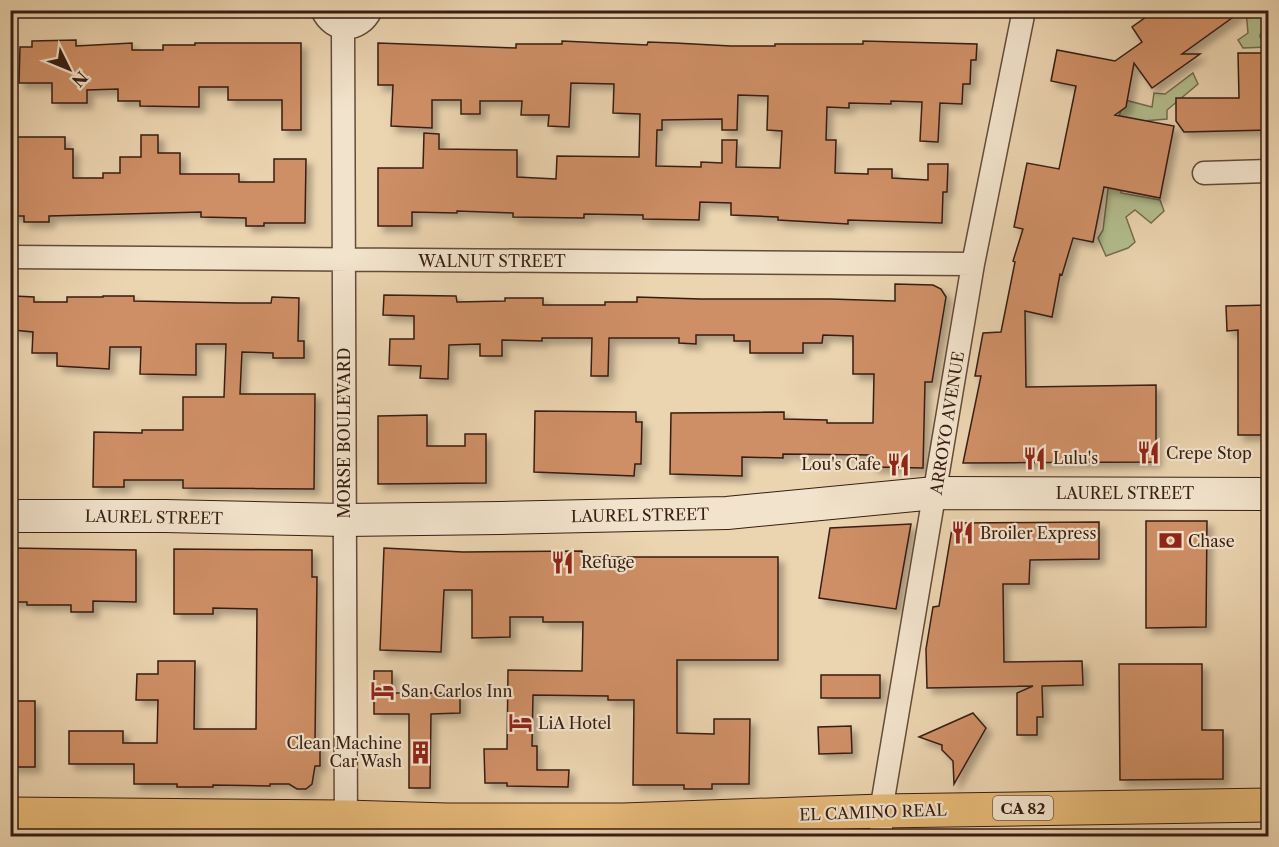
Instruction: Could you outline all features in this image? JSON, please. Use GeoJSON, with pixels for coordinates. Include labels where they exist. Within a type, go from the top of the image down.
{"type":"FeatureCollection","features":[{"type":"Feature","properties":{"kind":"main road","name":"EL CAMINO REAL"},"geometry":{"type":"LineString","coordinates":[[10,814],[346,827],[447,820],[881,824],[1269,805]]}},
{"type":"Feature","properties":{"kind":"street"},"geometry":{"type":"LineString","coordinates":[[322,10],[327,20],[343,29],[360,25],[371,10]]}},
{"type":"Feature","properties":{"kind":"street","name":"ARROYO AVENUE"},"geometry":{"type":"LineString","coordinates":[[881,824],[973,264],[1024,10]]}},
{"type":"Feature","properties":{"kind":"street","name":"MORSE BOULEVARD"},"geometry":{"type":"LineString","coordinates":[[343,29],[346,827]]}},
{"type":"Feature","properties":{"kind":"street"},"geometry":{"type":"LineString","coordinates":[[1204,173],[1269,171]]}},
{"type":"Feature","properties":{"kind":"street","name":"WALNUT STREET"},"geometry":{"type":"LineString","coordinates":[[10,257],[973,264]]}},
{"type":"Feature","properties":{"kind":"street","name":"LAUREL STREET"},"geometry":{"type":"LineString","coordinates":[[10,516],[165,516],[344,520],[727,513],[935,493],[1269,494]]}},
{"type":"Feature","properties":{"kind":"green space"},"geometry":{"type":"Polygon","coordinates":[[[1246,11],[1268,11],[1268,47],[1243,48],[1238,40],[1248,33],[1246,11]]]}},
{"type":"Feature","properties":{"kind":"green space"},"geometry":{"type":"Polygon","coordinates":[[[1193,73],[1198,84],[1167,110],[1167,119],[1131,122],[1121,193],[1160,200],[1164,211],[1151,223],[1135,210],[1126,217],[1135,242],[1128,248],[1106,256],[1098,238],[1103,230],[1116,124],[1125,100],[1152,107],[1154,93],[1165,94],[1193,73]]]}},
{"type":"Feature","properties":{"kind":"building"},"geometry":{"type":"Polygon","coordinates":[[[1156,10],[1243,10],[1182,54],[1200,54],[1152,88],[1134,63],[1126,107],[1115,115],[1174,126],[1160,198],[1104,187],[1093,242],[1073,238],[1062,275],[1060,274],[1052,317],[1025,311],[1026,387],[1156,385],[1156,462],[963,463],[981,376],[975,376],[983,333],[1001,332],[1015,262],[1013,261],[1023,229],[1014,227],[1027,163],[1059,169],[1076,86],[1051,81],[1057,50],[1115,61],[1142,42],[1132,27],[1156,10]]]}},
{"type":"Feature","properties":{"kind":"building"},"geometry":{"type":"Polygon","coordinates":[[[76,40],[76,46],[132,43],[132,50],[163,50],[163,45],[195,45],[195,43],[301,43],[301,130],[282,130],[282,100],[228,100],[228,87],[199,87],[199,107],[140,106],[140,101],[118,101],[118,89],[87,90],[87,103],[52,103],[52,83],[19,83],[20,47],[32,47],[32,41],[76,40]]]}},
{"type":"Feature","properties":{"kind":"building"},"geometry":{"type":"Polygon","coordinates":[[[562,41],[647,45],[648,42],[775,46],[775,44],[863,44],[863,41],[977,44],[976,60],[971,60],[970,84],[963,84],[962,104],[940,103],[938,142],[920,141],[922,102],[849,103],[849,108],[827,107],[826,140],[836,140],[835,173],[868,174],[868,169],[892,169],[892,178],[928,180],[928,164],[948,164],[947,192],[943,192],[942,223],[848,220],[848,224],[778,220],[778,217],[731,215],[731,203],[700,202],[699,220],[643,219],[643,215],[584,214],[584,218],[513,217],[513,213],[457,211],[457,213],[412,212],[412,226],[378,226],[378,168],[423,168],[424,133],[439,134],[439,149],[517,150],[517,177],[556,179],[557,156],[639,157],[640,114],[613,113],[614,84],[571,83],[569,127],[548,126],[549,115],[521,115],[522,101],[480,101],[480,114],[461,114],[461,100],[432,100],[432,128],[391,126],[393,85],[378,85],[378,43],[516,48],[516,44],[562,44],[562,41]],[[738,95],[737,130],[722,130],[722,119],[662,120],[662,130],[657,130],[656,166],[701,167],[701,162],[722,163],[722,140],[737,140],[736,167],[780,168],[782,131],[767,130],[768,96],[738,95]]]}},
{"type":"Feature","properties":{"kind":"building"},"geometry":{"type":"Polygon","coordinates":[[[1238,53],[1269,53],[1269,67],[1267,67],[1269,130],[1184,132],[1176,121],[1176,98],[1239,98],[1238,53]]]}},
{"type":"Feature","properties":{"kind":"building"},"geometry":{"type":"Polygon","coordinates":[[[141,135],[158,135],[158,153],[180,153],[180,174],[239,174],[239,182],[274,182],[274,159],[306,159],[305,223],[264,223],[264,226],[246,226],[246,218],[201,217],[201,212],[49,216],[49,222],[24,222],[24,216],[11,216],[12,137],[65,137],[65,149],[73,149],[73,178],[103,178],[103,173],[120,173],[120,157],[141,157],[141,135]]]}},
{"type":"Feature","properties":{"kind":"building"},"geometry":{"type":"Polygon","coordinates":[[[895,284],[933,285],[941,289],[946,297],[932,382],[925,382],[923,468],[872,467],[873,455],[783,454],[783,458],[742,457],[742,476],[670,474],[671,413],[784,412],[784,419],[827,420],[827,423],[873,423],[874,374],[853,374],[853,336],[823,335],[822,343],[803,343],[803,353],[750,353],[750,341],[734,341],[734,335],[696,335],[696,344],[679,343],[679,338],[609,338],[608,376],[591,376],[592,338],[542,338],[542,341],[502,340],[502,356],[480,356],[480,344],[449,345],[448,379],[420,378],[421,366],[389,365],[390,339],[414,339],[414,316],[383,315],[384,295],[456,296],[457,302],[543,298],[543,305],[605,305],[605,302],[637,302],[637,297],[895,301],[895,284]]]}},
{"type":"Feature","properties":{"kind":"building"},"geometry":{"type":"Polygon","coordinates":[[[14,296],[34,297],[34,302],[67,302],[67,297],[103,296],[134,296],[134,301],[238,303],[271,303],[272,297],[299,298],[298,341],[304,341],[304,358],[273,358],[273,353],[242,352],[240,394],[315,394],[314,489],[183,488],[183,480],[124,480],[124,487],[93,487],[94,432],[142,433],[142,430],[183,430],[183,397],[224,397],[226,344],[196,344],[196,375],[140,374],[141,347],[110,347],[109,369],[57,366],[57,353],[32,353],[33,332],[13,330],[14,296]]]}},
{"type":"Feature","properties":{"kind":"building"},"geometry":{"type":"Polygon","coordinates":[[[1269,305],[1269,435],[1238,435],[1238,330],[1227,331],[1226,306],[1269,305]]]}},
{"type":"Feature","properties":{"kind":"building"},"geometry":{"type":"Polygon","coordinates":[[[535,411],[636,412],[636,422],[642,422],[641,464],[635,464],[634,476],[534,472],[535,411]]]}},
{"type":"Feature","properties":{"kind":"building"},"geometry":{"type":"Polygon","coordinates":[[[427,415],[427,446],[465,446],[465,434],[486,434],[486,483],[378,484],[378,416],[427,415]]]}},
{"type":"Feature","properties":{"kind":"building"},"geometry":{"type":"Polygon","coordinates":[[[1146,521],[1207,521],[1206,627],[1146,628],[1146,521]]]}},
{"type":"Feature","properties":{"kind":"building"},"geometry":{"type":"Polygon","coordinates":[[[1099,522],[1099,559],[1030,560],[1029,584],[1003,584],[1004,662],[1082,661],[1083,685],[1042,686],[1043,717],[1037,717],[1037,735],[1017,735],[1017,693],[1033,686],[927,688],[926,649],[933,607],[939,606],[952,529],[959,523],[1099,522]]]}},
{"type":"Feature","properties":{"kind":"building"},"geometry":{"type":"Polygon","coordinates":[[[911,524],[896,609],[819,598],[830,528],[911,524]]]}},
{"type":"Feature","properties":{"kind":"building"},"geometry":{"type":"Polygon","coordinates":[[[10,548],[136,550],[136,602],[93,601],[93,612],[71,612],[71,605],[27,605],[27,602],[10,602],[10,548]]]}},
{"type":"Feature","properties":{"kind":"building"},"geometry":{"type":"Polygon","coordinates":[[[384,548],[463,552],[582,551],[582,557],[778,557],[778,660],[677,660],[677,733],[714,734],[714,719],[750,719],[749,784],[712,784],[712,789],[684,789],[684,785],[633,785],[634,700],[608,700],[608,696],[533,695],[532,746],[537,746],[537,770],[569,770],[568,787],[507,786],[507,783],[485,783],[484,749],[507,749],[508,670],[582,671],[583,622],[543,622],[543,617],[510,617],[510,637],[472,638],[472,590],[444,590],[441,652],[380,650],[384,548]]]}},
{"type":"Feature","properties":{"kind":"building"},"geometry":{"type":"Polygon","coordinates":[[[174,549],[312,550],[312,577],[317,577],[315,740],[320,740],[320,766],[315,766],[312,784],[306,789],[297,789],[289,784],[177,787],[177,784],[134,784],[134,764],[69,764],[69,731],[123,731],[123,743],[157,743],[158,700],[136,700],[137,674],[158,674],[158,661],[195,661],[194,729],[256,729],[257,609],[213,608],[213,614],[174,614],[174,549]]]}},
{"type":"Feature","properties":{"kind":"building"},"geometry":{"type":"Polygon","coordinates":[[[1119,664],[1202,664],[1202,730],[1223,730],[1223,779],[1120,780],[1119,664]]]}},
{"type":"Feature","properties":{"kind":"building"},"geometry":{"type":"Polygon","coordinates":[[[374,671],[392,671],[392,693],[460,693],[460,713],[431,714],[430,788],[409,788],[409,714],[374,714],[374,671]]]}},
{"type":"Feature","properties":{"kind":"building"},"geometry":{"type":"Polygon","coordinates":[[[821,675],[880,675],[880,698],[821,698],[821,675]]]}},
{"type":"Feature","properties":{"kind":"building"},"geometry":{"type":"Polygon","coordinates":[[[10,701],[35,701],[35,767],[10,767],[10,701]]]}},
{"type":"Feature","properties":{"kind":"building"},"geometry":{"type":"Polygon","coordinates":[[[973,713],[986,728],[954,784],[953,761],[942,750],[942,745],[919,737],[973,713]]]}},
{"type":"Feature","properties":{"kind":"building"},"geometry":{"type":"Polygon","coordinates":[[[851,726],[852,753],[819,754],[818,727],[851,726]]]}},
{"type":"Feature","properties":{"kind":"waterway"},"geometry":{"type":"LineString","coordinates":[[1262,36],[1268,23]]}},
{"type":"Feature","properties":{"kind":"place","name":"Crepe Stop"},"geometry":{"type":"Point","coordinates":[1148,453]}},
{"type":"Feature","properties":{"kind":"place","name":"Lulu's"},"geometry":{"type":"Point","coordinates":[1035,458]}},
{"type":"Feature","properties":{"kind":"place","name":"Lou's Cafe"},"geometry":{"type":"Point","coordinates":[899,464]}},
{"type":"Feature","properties":{"kind":"place","name":"Broiler Express"},"geometry":{"type":"Point","coordinates":[962,533]}},
{"type":"Feature","properties":{"kind":"place","name":"Chase"},"geometry":{"type":"Point","coordinates":[1170,541]}},
{"type":"Feature","properties":{"kind":"place","name":"Refuge"},"geometry":{"type":"Point","coordinates":[563,562]}},
{"type":"Feature","properties":{"kind":"place","name":"San Carlos Inn"},"geometry":{"type":"Point","coordinates":[383,691]}},
{"type":"Feature","properties":{"kind":"place","name":"LiA Hotel"},"geometry":{"type":"Point","coordinates":[520,723]}},
{"type":"Feature","properties":{"kind":"place","name":"Clean Machine Car Wash"},"geometry":{"type":"Point","coordinates":[420,752]}}]}
